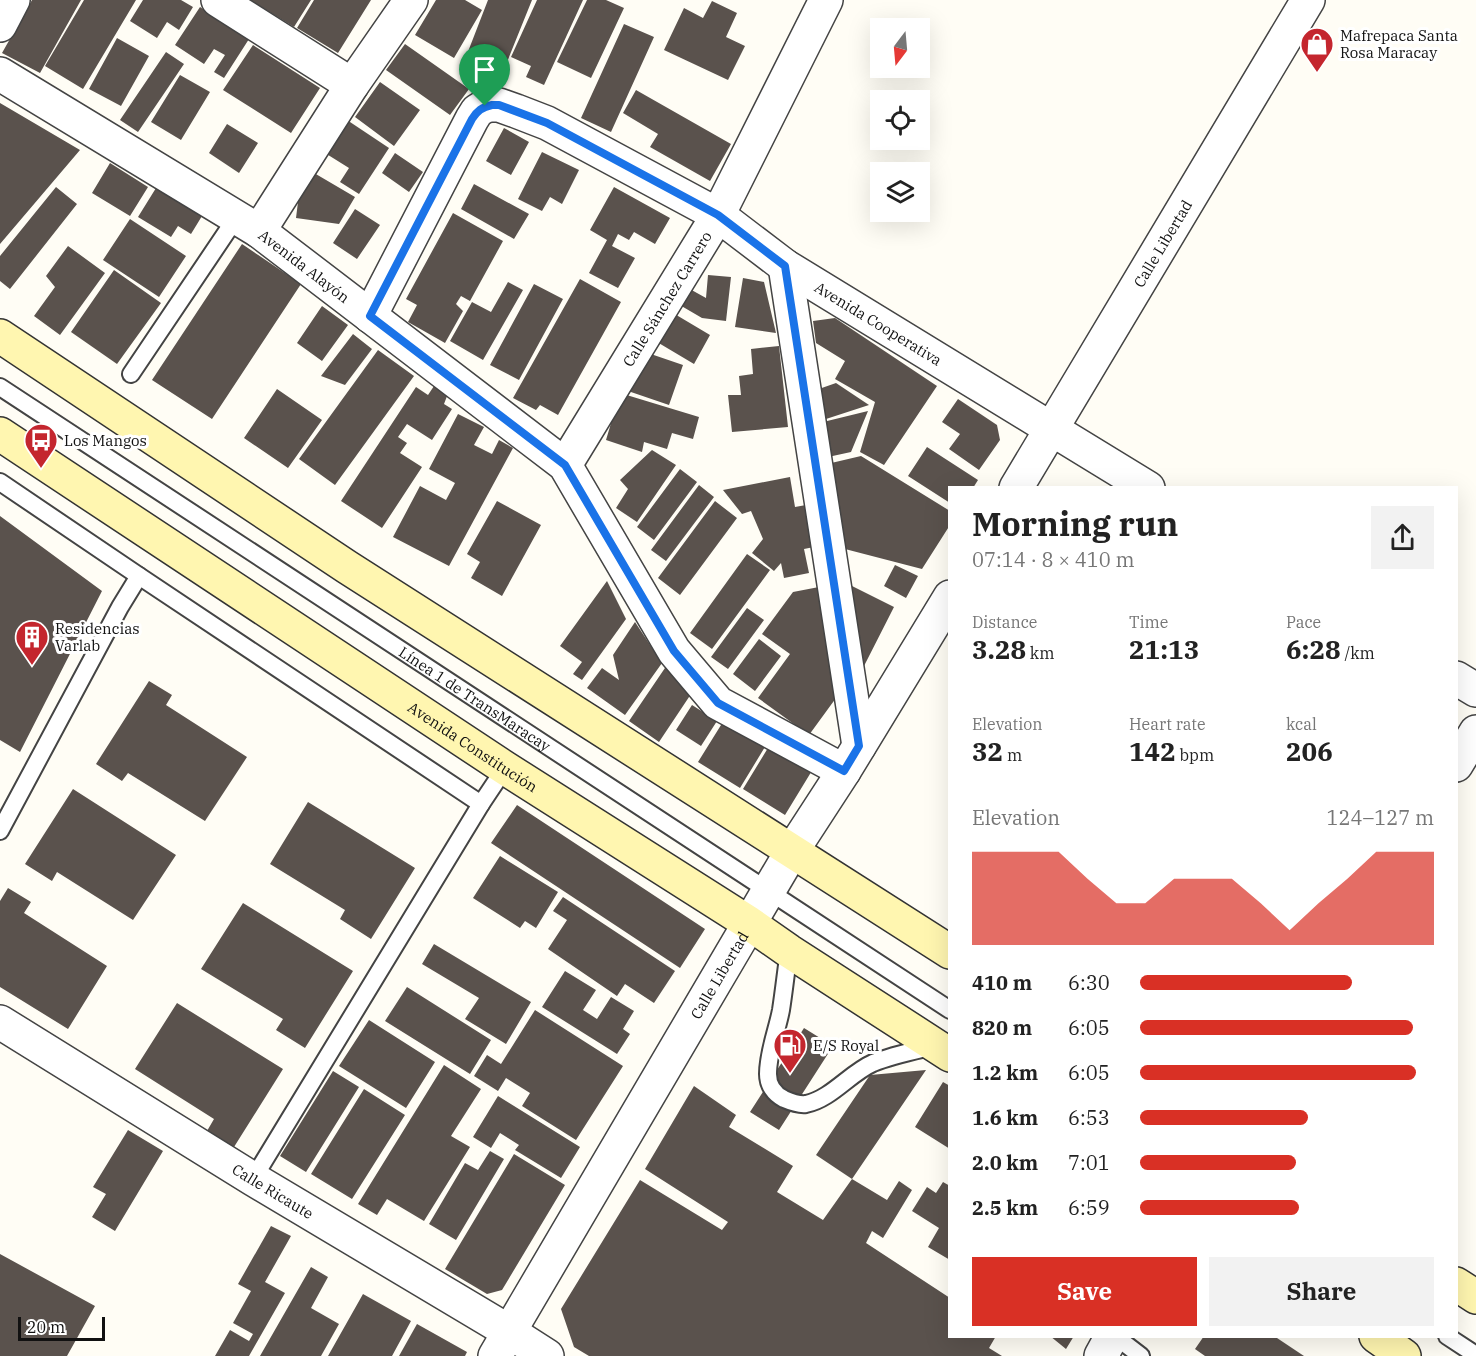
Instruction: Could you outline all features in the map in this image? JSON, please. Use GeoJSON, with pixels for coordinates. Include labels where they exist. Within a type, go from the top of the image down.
{"type":"FeatureCollection","features":[{"type":"Feature","properties":{"kind":"street"},"geometry":{"type":"LineString","coordinates":[[0,25],[13,0]]}},
{"type":"Feature","properties":{"kind":"street"},"geometry":{"type":"LineString","coordinates":[[218,0],[352,85]]}},
{"type":"Feature","properties":{"kind":"street"},"geometry":{"type":"LineString","coordinates":[[248,224],[352,85],[411,0]]}},
{"type":"Feature","properties":{"kind":"street","name":"Calle Sánchez Carrero"},"geometry":{"type":"LineString","coordinates":[[565,465],[718,215],[826,0]]}},
{"type":"Feature","properties":{"kind":"street","name":"Calle Libertad"},"geometry":{"type":"LineString","coordinates":[[1017,486],[1308,0]]}},
{"type":"Feature","properties":{"kind":"street","name":"Avenida Alayón"},"geometry":{"type":"LineString","coordinates":[[0,74],[248,224],[565,465],[674,651],[718,703],[852,758]]}},
{"type":"Feature","properties":{"kind":"street","name":"Avenida Cooperativa"},"geometry":{"type":"LineString","coordinates":[[370,316],[477,111],[485,106],[499,105],[547,123],[718,215],[785,266],[1145,486]]}},
{"type":"Feature","properties":{"kind":"street"},"geometry":{"type":"LineString","coordinates":[[785,266],[852,758]]}},
{"type":"Feature","properties":{"kind":"street"},"geometry":{"type":"LineString","coordinates":[[0,336],[347,567],[948,951]]}},
{"type":"Feature","properties":{"kind":"street","name":"Avenida Constitución"},"geometry":{"type":"LineString","coordinates":[[0,434],[505,768],[749,923],[942,1050]]}},
{"type":"Feature","properties":{"kind":"street","name":"Calle Libertad"},"geometry":{"type":"LineString","coordinates":[[501,1344],[792,851],[852,758],[948,600]]}},
{"type":"Feature","properties":{"kind":"street"},"geometry":{"type":"LineString","coordinates":[[1458,679],[1476,690]]}},
{"type":"Feature","properties":{"kind":"street"},"geometry":{"type":"LineString","coordinates":[[1458,762],[1476,732]]}},
{"type":"Feature","properties":{"kind":"street","name":"Calle Ricaute"},"geometry":{"type":"LineString","coordinates":[[0,1022],[253,1179],[501,1344],[547,1356]]}},
{"type":"Feature","properties":{"kind":"street"},"geometry":{"type":"LineString","coordinates":[[1458,1285],[1476,1297]]}},
{"type":"Feature","properties":{"kind":"street"},"geometry":{"type":"LineString","coordinates":[[1101,1356],[1113,1338]]}},
{"type":"Feature","properties":{"kind":"street"},"geometry":{"type":"LineString","coordinates":[[1379,1338],[1404,1356]]}},
{"type":"Feature","properties":{"kind":"lane"},"geometry":{"type":"LineString","coordinates":[[131,374],[248,224]]}},
{"type":"Feature","properties":{"kind":"lane","name":"Línea 1 de TransMaracay"},"geometry":{"type":"LineString","coordinates":[[0,387],[948,1009]]}},
{"type":"Feature","properties":{"kind":"lane"},"geometry":{"type":"LineString","coordinates":[[0,482],[481,804]]}},
{"type":"Feature","properties":{"kind":"lane"},"geometry":{"type":"LineString","coordinates":[[0,831],[120,607],[139,576]]}},
{"type":"Feature","properties":{"kind":"lane"},"geometry":{"type":"LineString","coordinates":[[253,1179],[505,768]]}},
{"type":"Feature","properties":{"kind":"lane"},"geometry":{"type":"LineString","coordinates":[[789,951],[781,1011],[770,1053],[768,1075],[771,1089],[780,1097],[805,1104],[823,1097],[871,1064],[897,1055],[942,1050]]}},
{"type":"Feature","properties":{"kind":"lane"},"geometry":{"type":"LineString","coordinates":[[1117,1338],[1141,1356]]}},
{"type":"Feature","properties":{"kind":"lane"},"geometry":{"type":"LineString","coordinates":[[1450,1338],[1476,1355]]}},
{"type":"Feature","properties":{"kind":"building"},"geometry":{"type":"Polygon","coordinates":[[[32,0],[81,0],[40,73],[2,53],[32,0]]]}},
{"type":"Feature","properties":{"kind":"building"},"geometry":{"type":"Polygon","coordinates":[[[84,0],[136,0],[83,89],[45,66],[84,0]]]}},
{"type":"Feature","properties":{"kind":"building"},"geometry":{"type":"Polygon","coordinates":[[[143,0],[181,0],[193,7],[179,30],[167,22],[157,38],[130,21],[143,0]]]}},
{"type":"Feature","properties":{"kind":"building"},"geometry":{"type":"Polygon","coordinates":[[[250,0],[311,0],[294,27],[250,0]]]}},
{"type":"Feature","properties":{"kind":"building"},"geometry":{"type":"Polygon","coordinates":[[[314,0],[371,0],[338,53],[297,28],[314,0]]]}},
{"type":"Feature","properties":{"kind":"building"},"geometry":{"type":"Polygon","coordinates":[[[436,0],[465,0],[482,10],[454,58],[415,35],[436,0]]]}},
{"type":"Feature","properties":{"kind":"building"},"geometry":{"type":"Polygon","coordinates":[[[488,0],[532,0],[501,77],[464,62],[488,0]]]}},
{"type":"Feature","properties":{"kind":"building"},"geometry":{"type":"Polygon","coordinates":[[[537,0],[583,0],[544,85],[526,77],[531,66],[511,57],[537,0]]]}},
{"type":"Feature","properties":{"kind":"building"},"geometry":{"type":"Polygon","coordinates":[[[587,0],[606,0],[624,8],[591,78],[557,62],[587,0]]]}},
{"type":"Feature","properties":{"kind":"building"},"geometry":{"type":"Polygon","coordinates":[[[712,1],[737,13],[726,37],[745,46],[728,80],[664,50],[684,8],[703,18],[712,1]]]}},
{"type":"Feature","properties":{"kind":"building"},"geometry":{"type":"Polygon","coordinates":[[[200,7],[249,39],[224,78],[214,72],[225,55],[214,49],[204,64],[175,45],[200,7]]]}},
{"type":"Feature","properties":{"kind":"building"},"geometry":{"type":"Polygon","coordinates":[[[624,24],[654,37],[611,132],[581,118],[624,24]]]}},
{"type":"Feature","properties":{"kind":"building"},"geometry":{"type":"Polygon","coordinates":[[[117,38],[149,56],[121,106],[89,89],[117,38]]]}},
{"type":"Feature","properties":{"kind":"building"},"geometry":{"type":"Polygon","coordinates":[[[405,44],[469,89],[450,115],[386,70],[405,44]]]}},
{"type":"Feature","properties":{"kind":"building"},"geometry":{"type":"Polygon","coordinates":[[[253,45],[320,88],[291,133],[223,90],[253,45]]]}},
{"type":"Feature","properties":{"kind":"building"},"geometry":{"type":"Polygon","coordinates":[[[166,52],[184,64],[138,132],[120,120],[166,52]]]}},
{"type":"Feature","properties":{"kind":"building"},"geometry":{"type":"Polygon","coordinates":[[[180,75],[210,92],[181,140],[151,122],[180,75]]]}},
{"type":"Feature","properties":{"kind":"building"},"geometry":{"type":"Polygon","coordinates":[[[380,82],[420,110],[394,146],[355,117],[380,82]]]}},
{"type":"Feature","properties":{"kind":"building"},"geometry":{"type":"Polygon","coordinates":[[[636,90],[731,144],[710,181],[650,147],[658,134],[623,113],[636,90]]]}},
{"type":"Feature","properties":{"kind":"building"},"geometry":{"type":"Polygon","coordinates":[[[0,103],[80,150],[0,244],[0,103]]]}},
{"type":"Feature","properties":{"kind":"building"},"geometry":{"type":"Polygon","coordinates":[[[347,120],[389,148],[359,194],[340,182],[349,168],[325,153],[347,120]]]}},
{"type":"Feature","properties":{"kind":"building"},"geometry":{"type":"Polygon","coordinates":[[[227,124],[258,143],[239,173],[209,153],[227,124]]]}},
{"type":"Feature","properties":{"kind":"building"},"geometry":{"type":"Polygon","coordinates":[[[504,128],[529,142],[511,175],[486,161],[504,128]]]}},
{"type":"Feature","properties":{"kind":"building"},"geometry":{"type":"Polygon","coordinates":[[[542,152],[579,170],[562,204],[550,197],[542,211],[518,199],[542,152]]]}},
{"type":"Feature","properties":{"kind":"building"},"geometry":{"type":"Polygon","coordinates":[[[395,153],[423,172],[409,192],[382,173],[395,153]]]}},
{"type":"Feature","properties":{"kind":"building"},"geometry":{"type":"Polygon","coordinates":[[[110,163],[148,187],[130,216],[92,193],[110,163]]]}},
{"type":"Feature","properties":{"kind":"building"},"geometry":{"type":"Polygon","coordinates":[[[309,170],[355,197],[339,224],[296,218],[300,186],[309,170]]]}},
{"type":"Feature","properties":{"kind":"building"},"geometry":{"type":"Polygon","coordinates":[[[474,184],[529,214],[514,239],[461,209],[474,184]]]}},
{"type":"Feature","properties":{"kind":"building"},"geometry":{"type":"Polygon","coordinates":[[[56,187],[77,204],[10,289],[0,281],[0,256],[56,187]]]}},
{"type":"Feature","properties":{"kind":"building"},"geometry":{"type":"Polygon","coordinates":[[[614,187],[670,218],[655,244],[634,232],[629,240],[618,234],[612,246],[635,258],[618,288],[589,273],[607,240],[590,230],[614,187]]]}},
{"type":"Feature","properties":{"kind":"building"},"geometry":{"type":"Polygon","coordinates":[[[156,188],[202,216],[191,234],[178,226],[171,237],[138,217],[156,188]]]}},
{"type":"Feature","properties":{"kind":"building"},"geometry":{"type":"Polygon","coordinates":[[[355,209],[380,225],[357,259],[333,243],[355,209]]]}},
{"type":"Feature","properties":{"kind":"building"},"geometry":{"type":"Polygon","coordinates":[[[453,213],[503,241],[470,301],[461,296],[456,304],[463,311],[445,343],[408,322],[417,305],[406,299],[453,213]]]}},
{"type":"Feature","properties":{"kind":"building"},"geometry":{"type":"Polygon","coordinates":[[[130,219],[186,256],[159,297],[103,260],[130,219]]]}},
{"type":"Feature","properties":{"kind":"building"},"geometry":{"type":"Polygon","coordinates":[[[242,244],[301,284],[212,419],[152,380],[242,244]]]}},
{"type":"Feature","properties":{"kind":"building"},"geometry":{"type":"Polygon","coordinates":[[[68,246],[105,273],[60,335],[34,316],[55,287],[46,276],[68,246]]]}},
{"type":"Feature","properties":{"kind":"building"},"geometry":{"type":"Polygon","coordinates":[[[114,270],[161,303],[117,364],[71,332],[114,270]]]}},
{"type":"Feature","properties":{"kind":"building"},"geometry":{"type":"Polygon","coordinates":[[[708,275],[731,277],[726,321],[702,318],[678,304],[688,288],[706,298],[708,275]]]}},
{"type":"Feature","properties":{"kind":"building"},"geometry":{"type":"Polygon","coordinates":[[[743,278],[764,282],[776,333],[735,327],[743,278]]]}},
{"type":"Feature","properties":{"kind":"building"},"geometry":{"type":"Polygon","coordinates":[[[580,279],[621,302],[558,415],[540,405],[536,410],[513,398],[580,279]]]}},
{"type":"Feature","properties":{"kind":"building"},"geometry":{"type":"Polygon","coordinates":[[[508,282],[523,290],[483,360],[450,341],[472,302],[491,312],[508,282]]]}},
{"type":"Feature","properties":{"kind":"building"},"geometry":{"type":"Polygon","coordinates":[[[534,284],[563,299],[519,380],[490,365],[534,284]]]}},
{"type":"Feature","properties":{"kind":"building"},"geometry":{"type":"Polygon","coordinates":[[[322,306],[348,325],[322,361],[297,343],[322,306]]]}},
{"type":"Feature","properties":{"kind":"building"},"geometry":{"type":"Polygon","coordinates":[[[673,313],[710,335],[694,364],[657,342],[673,313]]]}},
{"type":"Feature","properties":{"kind":"building"},"geometry":{"type":"Polygon","coordinates":[[[835,318],[937,386],[884,465],[860,452],[875,402],[835,379],[845,361],[816,343],[813,321],[835,318]]]}},
{"type":"Feature","properties":{"kind":"building"},"geometry":{"type":"Polygon","coordinates":[[[353,334],[372,349],[345,385],[321,376],[353,334]]]}},
{"type":"Feature","properties":{"kind":"building"},"geometry":{"type":"Polygon","coordinates":[[[779,346],[788,427],[732,432],[728,395],[741,395],[739,376],[753,374],[751,349],[779,346]]]}},
{"type":"Feature","properties":{"kind":"building"},"geometry":{"type":"Polygon","coordinates":[[[378,350],[414,376],[335,485],[299,459],[378,350]]]}},
{"type":"Feature","properties":{"kind":"building"},"geometry":{"type":"Polygon","coordinates":[[[642,351],[683,365],[669,405],[628,391],[642,351]]]}},
{"type":"Feature","properties":{"kind":"building"},"geometry":{"type":"Polygon","coordinates":[[[436,383],[449,391],[444,404],[452,409],[432,440],[407,424],[398,437],[407,443],[400,453],[422,467],[382,528],[341,501],[416,387],[428,395],[436,383]]]}},
{"type":"Feature","properties":{"kind":"building"},"geometry":{"type":"Polygon","coordinates":[[[836,383],[869,405],[826,419],[816,390],[836,383]]]}},
{"type":"Feature","properties":{"kind":"building"},"geometry":{"type":"Polygon","coordinates":[[[277,389],[322,420],[288,468],[244,438],[277,389]]]}},
{"type":"Feature","properties":{"kind":"building"},"geometry":{"type":"Polygon","coordinates":[[[620,393],[699,417],[693,439],[672,433],[667,449],[644,442],[642,452],[606,440],[620,393]]]}},
{"type":"Feature","properties":{"kind":"building"},"geometry":{"type":"Polygon","coordinates":[[[958,399],[997,425],[1000,440],[979,470],[949,449],[960,434],[942,422],[958,399]]]}},
{"type":"Feature","properties":{"kind":"building"},"geometry":{"type":"Polygon","coordinates":[[[868,411],[851,452],[828,457],[819,423],[868,411]]]}},
{"type":"Feature","properties":{"kind":"building"},"geometry":{"type":"Polygon","coordinates":[[[458,414],[484,427],[474,445],[492,454],[499,440],[513,448],[449,566],[393,537],[420,486],[446,500],[455,483],[429,469],[458,414]]]}},
{"type":"Feature","properties":{"kind":"building"},"geometry":{"type":"Polygon","coordinates":[[[927,447],[978,480],[974,486],[948,486],[948,502],[908,476],[927,447]]]}},
{"type":"Feature","properties":{"kind":"building"},"geometry":{"type":"Polygon","coordinates":[[[652,450],[676,465],[637,522],[616,508],[628,489],[620,480],[652,450]]]}},
{"type":"Feature","properties":{"kind":"building"},"geometry":{"type":"Polygon","coordinates":[[[861,456],[948,510],[948,528],[922,569],[845,549],[827,464],[861,456]]]}},
{"type":"Feature","properties":{"kind":"building"},"geometry":{"type":"Polygon","coordinates":[[[680,469],[697,482],[654,540],[637,527],[680,469]]]}},
{"type":"Feature","properties":{"kind":"building"},"geometry":{"type":"Polygon","coordinates":[[[790,477],[795,507],[806,505],[814,547],[804,549],[809,573],[784,578],[781,563],[774,571],[752,553],[763,539],[751,511],[742,514],[723,490],[790,477]]]}},
{"type":"Feature","properties":{"kind":"building"},"geometry":{"type":"Polygon","coordinates":[[[699,485],[714,497],[666,561],[651,550],[699,485]]]}},
{"type":"Feature","properties":{"kind":"building"},"geometry":{"type":"Polygon","coordinates":[[[497,501],[541,525],[502,596],[471,578],[480,562],[467,554],[497,501]]]}},
{"type":"Feature","properties":{"kind":"building"},"geometry":{"type":"Polygon","coordinates":[[[715,501],[737,518],[680,595],[658,578],[715,501]]]}},
{"type":"Feature","properties":{"kind":"building","name":"Residencias Varlab"},"geometry":{"type":"Polygon","coordinates":[[[0,516],[102,591],[20,752],[0,740],[0,516]]]}},
{"type":"Feature","properties":{"kind":"building"},"geometry":{"type":"Polygon","coordinates":[[[747,554],[770,570],[712,649],[690,633],[747,554]]]}},
{"type":"Feature","properties":{"kind":"building"},"geometry":{"type":"Polygon","coordinates":[[[895,565],[918,576],[906,598],[884,586],[895,565]]]}},
{"type":"Feature","properties":{"kind":"building"},"geometry":{"type":"Polygon","coordinates":[[[607,581],[626,619],[582,680],[573,674],[582,662],[560,646],[607,581]]]}},
{"type":"Feature","properties":{"kind":"building"},"geometry":{"type":"Polygon","coordinates":[[[848,584],[894,607],[864,666],[848,584]]]}},
{"type":"Feature","properties":{"kind":"building"},"geometry":{"type":"Polygon","coordinates":[[[819,587],[836,698],[809,735],[758,698],[790,654],[762,634],[793,592],[819,587]]]}},
{"type":"Feature","properties":{"kind":"building"},"geometry":{"type":"Polygon","coordinates":[[[747,608],[764,620],[728,669],[711,657],[747,608]]]}},
{"type":"Feature","properties":{"kind":"building"},"geometry":{"type":"Polygon","coordinates":[[[635,622],[662,663],[625,715],[587,688],[602,668],[619,680],[613,655],[635,622]]]}},
{"type":"Feature","properties":{"kind":"building"},"geometry":{"type":"Polygon","coordinates":[[[759,639],[781,656],[755,691],[733,674],[759,639]]]}},
{"type":"Feature","properties":{"kind":"building"},"geometry":{"type":"Polygon","coordinates":[[[667,665],[691,694],[659,742],[629,721],[667,665]]]}},
{"type":"Feature","properties":{"kind":"building"},"geometry":{"type":"Polygon","coordinates":[[[149,681],[172,695],[166,705],[247,757],[205,821],[128,773],[122,781],[96,764],[149,681]]]}},
{"type":"Feature","properties":{"kind":"building"},"geometry":{"type":"Polygon","coordinates":[[[692,705],[717,721],[701,746],[676,730],[692,705]]]}},
{"type":"Feature","properties":{"kind":"building"},"geometry":{"type":"Polygon","coordinates":[[[726,717],[768,742],[740,788],[698,762],[726,717]]]}},
{"type":"Feature","properties":{"kind":"building"},"geometry":{"type":"Polygon","coordinates":[[[771,743],[813,769],[785,815],[743,789],[771,743]]]}},
{"type":"Feature","properties":{"kind":"building"},"geometry":{"type":"Polygon","coordinates":[[[73,789],[176,855],[133,920],[57,872],[52,881],[25,864],[73,789]]]}},
{"type":"Feature","properties":{"kind":"building"},"geometry":{"type":"Polygon","coordinates":[[[308,802],[415,868],[371,939],[340,919],[345,910],[270,864],[308,802]]]}},
{"type":"Feature","properties":{"kind":"building"},"geometry":{"type":"Polygon","coordinates":[[[517,805],[705,929],[680,968],[491,843],[517,805]]]}},
{"type":"Feature","properties":{"kind":"building"},"geometry":{"type":"Polygon","coordinates":[[[500,856],[558,892],[536,928],[525,921],[520,928],[473,898],[500,856]]]}},
{"type":"Feature","properties":{"kind":"building"},"geometry":{"type":"Polygon","coordinates":[[[8,888],[31,902],[24,913],[107,966],[68,1029],[0,987],[0,901],[8,888]]]}},
{"type":"Feature","properties":{"kind":"building"},"geometry":{"type":"Polygon","coordinates":[[[563,897],[675,971],[654,1003],[625,984],[617,996],[548,949],[567,920],[553,911],[563,897]]]}},
{"type":"Feature","properties":{"kind":"building"},"geometry":{"type":"Polygon","coordinates":[[[243,903],[353,971],[305,1048],[276,1030],[283,1019],[201,969],[243,903]]]}},
{"type":"Feature","properties":{"kind":"building"},"geometry":{"type":"Polygon","coordinates":[[[434,944],[531,1002],[506,1044],[465,1019],[479,998],[422,964],[434,944]]]}},
{"type":"Feature","properties":{"kind":"building"},"geometry":{"type":"Polygon","coordinates":[[[565,971],[596,990],[583,1010],[597,1019],[611,997],[634,1011],[623,1029],[630,1034],[617,1054],[542,1007],[565,971]]]}},
{"type":"Feature","properties":{"kind":"building"},"geometry":{"type":"Polygon","coordinates":[[[407,987],[491,1040],[470,1074],[385,1021],[407,987]]]}},
{"type":"Feature","properties":{"kind":"building"},"geometry":{"type":"Polygon","coordinates":[[[177,1003],[283,1069],[234,1147],[207,1131],[214,1119],[135,1069],[177,1003]]]}},
{"type":"Feature","properties":{"kind":"building"},"geometry":{"type":"Polygon","coordinates":[[[535,1010],[623,1066],[576,1140],[522,1106],[530,1093],[506,1078],[498,1091],[474,1076],[487,1055],[501,1064],[535,1010]]]}},
{"type":"Feature","properties":{"kind":"building"},"geometry":{"type":"Polygon","coordinates":[[[369,1020],[435,1062],[406,1108],[339,1066],[369,1020]]]}},
{"type":"Feature","properties":{"kind":"building"},"geometry":{"type":"Polygon","coordinates":[[[804,1028],[833,1046],[779,1130],[750,1112],[804,1028]]]}},
{"type":"Feature","properties":{"kind":"building"},"geometry":{"type":"Polygon","coordinates":[[[444,1065],[481,1089],[451,1136],[470,1147],[424,1221],[387,1199],[377,1215],[358,1204],[444,1065]]]}},
{"type":"Feature","properties":{"kind":"building"},"geometry":{"type":"Polygon","coordinates":[[[926,1070],[852,1179],[816,1155],[870,1075],[926,1070]]]}},
{"type":"Feature","properties":{"kind":"building"},"geometry":{"type":"Polygon","coordinates":[[[333,1071],[359,1087],[306,1172],[280,1156],[333,1071]]]}},
{"type":"Feature","properties":{"kind":"building"},"geometry":{"type":"Polygon","coordinates":[[[943,1082],[948,1085],[948,1148],[915,1127],[943,1082]]]}},
{"type":"Feature","properties":{"kind":"building"},"geometry":{"type":"Polygon","coordinates":[[[694,1086],[736,1115],[729,1127],[793,1166],[777,1192],[823,1220],[852,1179],[887,1200],[899,1181],[912,1190],[883,1238],[872,1231],[866,1243],[948,1297],[948,1338],[995,1338],[989,1348],[1002,1356],[589,1356],[574,1347],[561,1309],[640,1180],[722,1230],[728,1222],[645,1169],[694,1086]]]}},
{"type":"Feature","properties":{"kind":"building"},"geometry":{"type":"Polygon","coordinates":[[[364,1089],[405,1115],[352,1199],[311,1174],[364,1089]]]}},
{"type":"Feature","properties":{"kind":"building"},"geometry":{"type":"Polygon","coordinates":[[[498,1096],[580,1147],[561,1178],[515,1150],[519,1145],[500,1133],[491,1148],[473,1137],[498,1096]]]}},
{"type":"Feature","properties":{"kind":"building"},"geometry":{"type":"Polygon","coordinates":[[[128,1130],[163,1151],[115,1231],[92,1217],[106,1194],[93,1187],[128,1130]]]}},
{"type":"Feature","properties":{"kind":"building"},"geometry":{"type":"Polygon","coordinates":[[[490,1151],[504,1159],[456,1240],[429,1224],[465,1163],[478,1170],[490,1151]]]}},
{"type":"Feature","properties":{"kind":"building"},"geometry":{"type":"Polygon","coordinates":[[[514,1154],[565,1185],[502,1290],[487,1294],[445,1269],[514,1154]]]}},
{"type":"Feature","properties":{"kind":"building"},"geometry":{"type":"Polygon","coordinates":[[[943,1182],[948,1185],[948,1259],[928,1247],[939,1228],[912,1211],[927,1187],[936,1193],[943,1182]]]}},
{"type":"Feature","properties":{"kind":"building"},"geometry":{"type":"Polygon","coordinates":[[[271,1226],[291,1236],[265,1282],[285,1293],[249,1356],[215,1356],[230,1330],[249,1341],[253,1334],[233,1323],[251,1291],[238,1284],[271,1226]]]}},
{"type":"Feature","properties":{"kind":"building"},"geometry":{"type":"Polygon","coordinates":[[[0,1254],[95,1306],[67,1356],[0,1356],[0,1254]]]}},
{"type":"Feature","properties":{"kind":"building"},"geometry":{"type":"Polygon","coordinates":[[[311,1267],[328,1277],[311,1308],[339,1324],[321,1356],[260,1356],[311,1267]]]}},
{"type":"Feature","properties":{"kind":"building"},"geometry":{"type":"Polygon","coordinates":[[[363,1294],[411,1321],[392,1356],[328,1356],[363,1294]]]}},
{"type":"Feature","properties":{"kind":"building"},"geometry":{"type":"Polygon","coordinates":[[[417,1324],[467,1352],[465,1356],[399,1356],[417,1324]]]}},
{"type":"Feature","properties":{"kind":"building"},"geometry":{"type":"Polygon","coordinates":[[[1052,1338],[1073,1338],[1066,1349],[1052,1338]]]}},
{"type":"Feature","properties":{"kind":"building"},"geometry":{"type":"Polygon","coordinates":[[[1203,1338],[1277,1338],[1304,1356],[1205,1356],[1195,1349],[1203,1338]]]}},
{"type":"Feature","properties":{"kind":"place","name":"Mafrepaca Santa Rosa Maracay"},"geometry":{"type":"Point","coordinates":[1317,73]}},
{"type":"Feature","properties":{"kind":"place","name":"Los Mangos"},"geometry":{"type":"Point","coordinates":[41,469]}},
{"type":"Feature","properties":{"kind":"place","name":"Residencias Varlab"},"geometry":{"type":"Point","coordinates":[32,666]}},
{"type":"Feature","properties":{"kind":"place","name":"E/S Royal"},"geometry":{"type":"Point","coordinates":[790,1074]}},
{"type":"Feature","properties":{"kind":"route"},"geometry":{"type":"LineString","coordinates":[[499,105],[547,123],[718,215],[785,266],[859,746],[844,771],[718,703],[674,651],[565,465],[370,316],[472,119],[477,111],[485,106],[499,105]]}}]}
